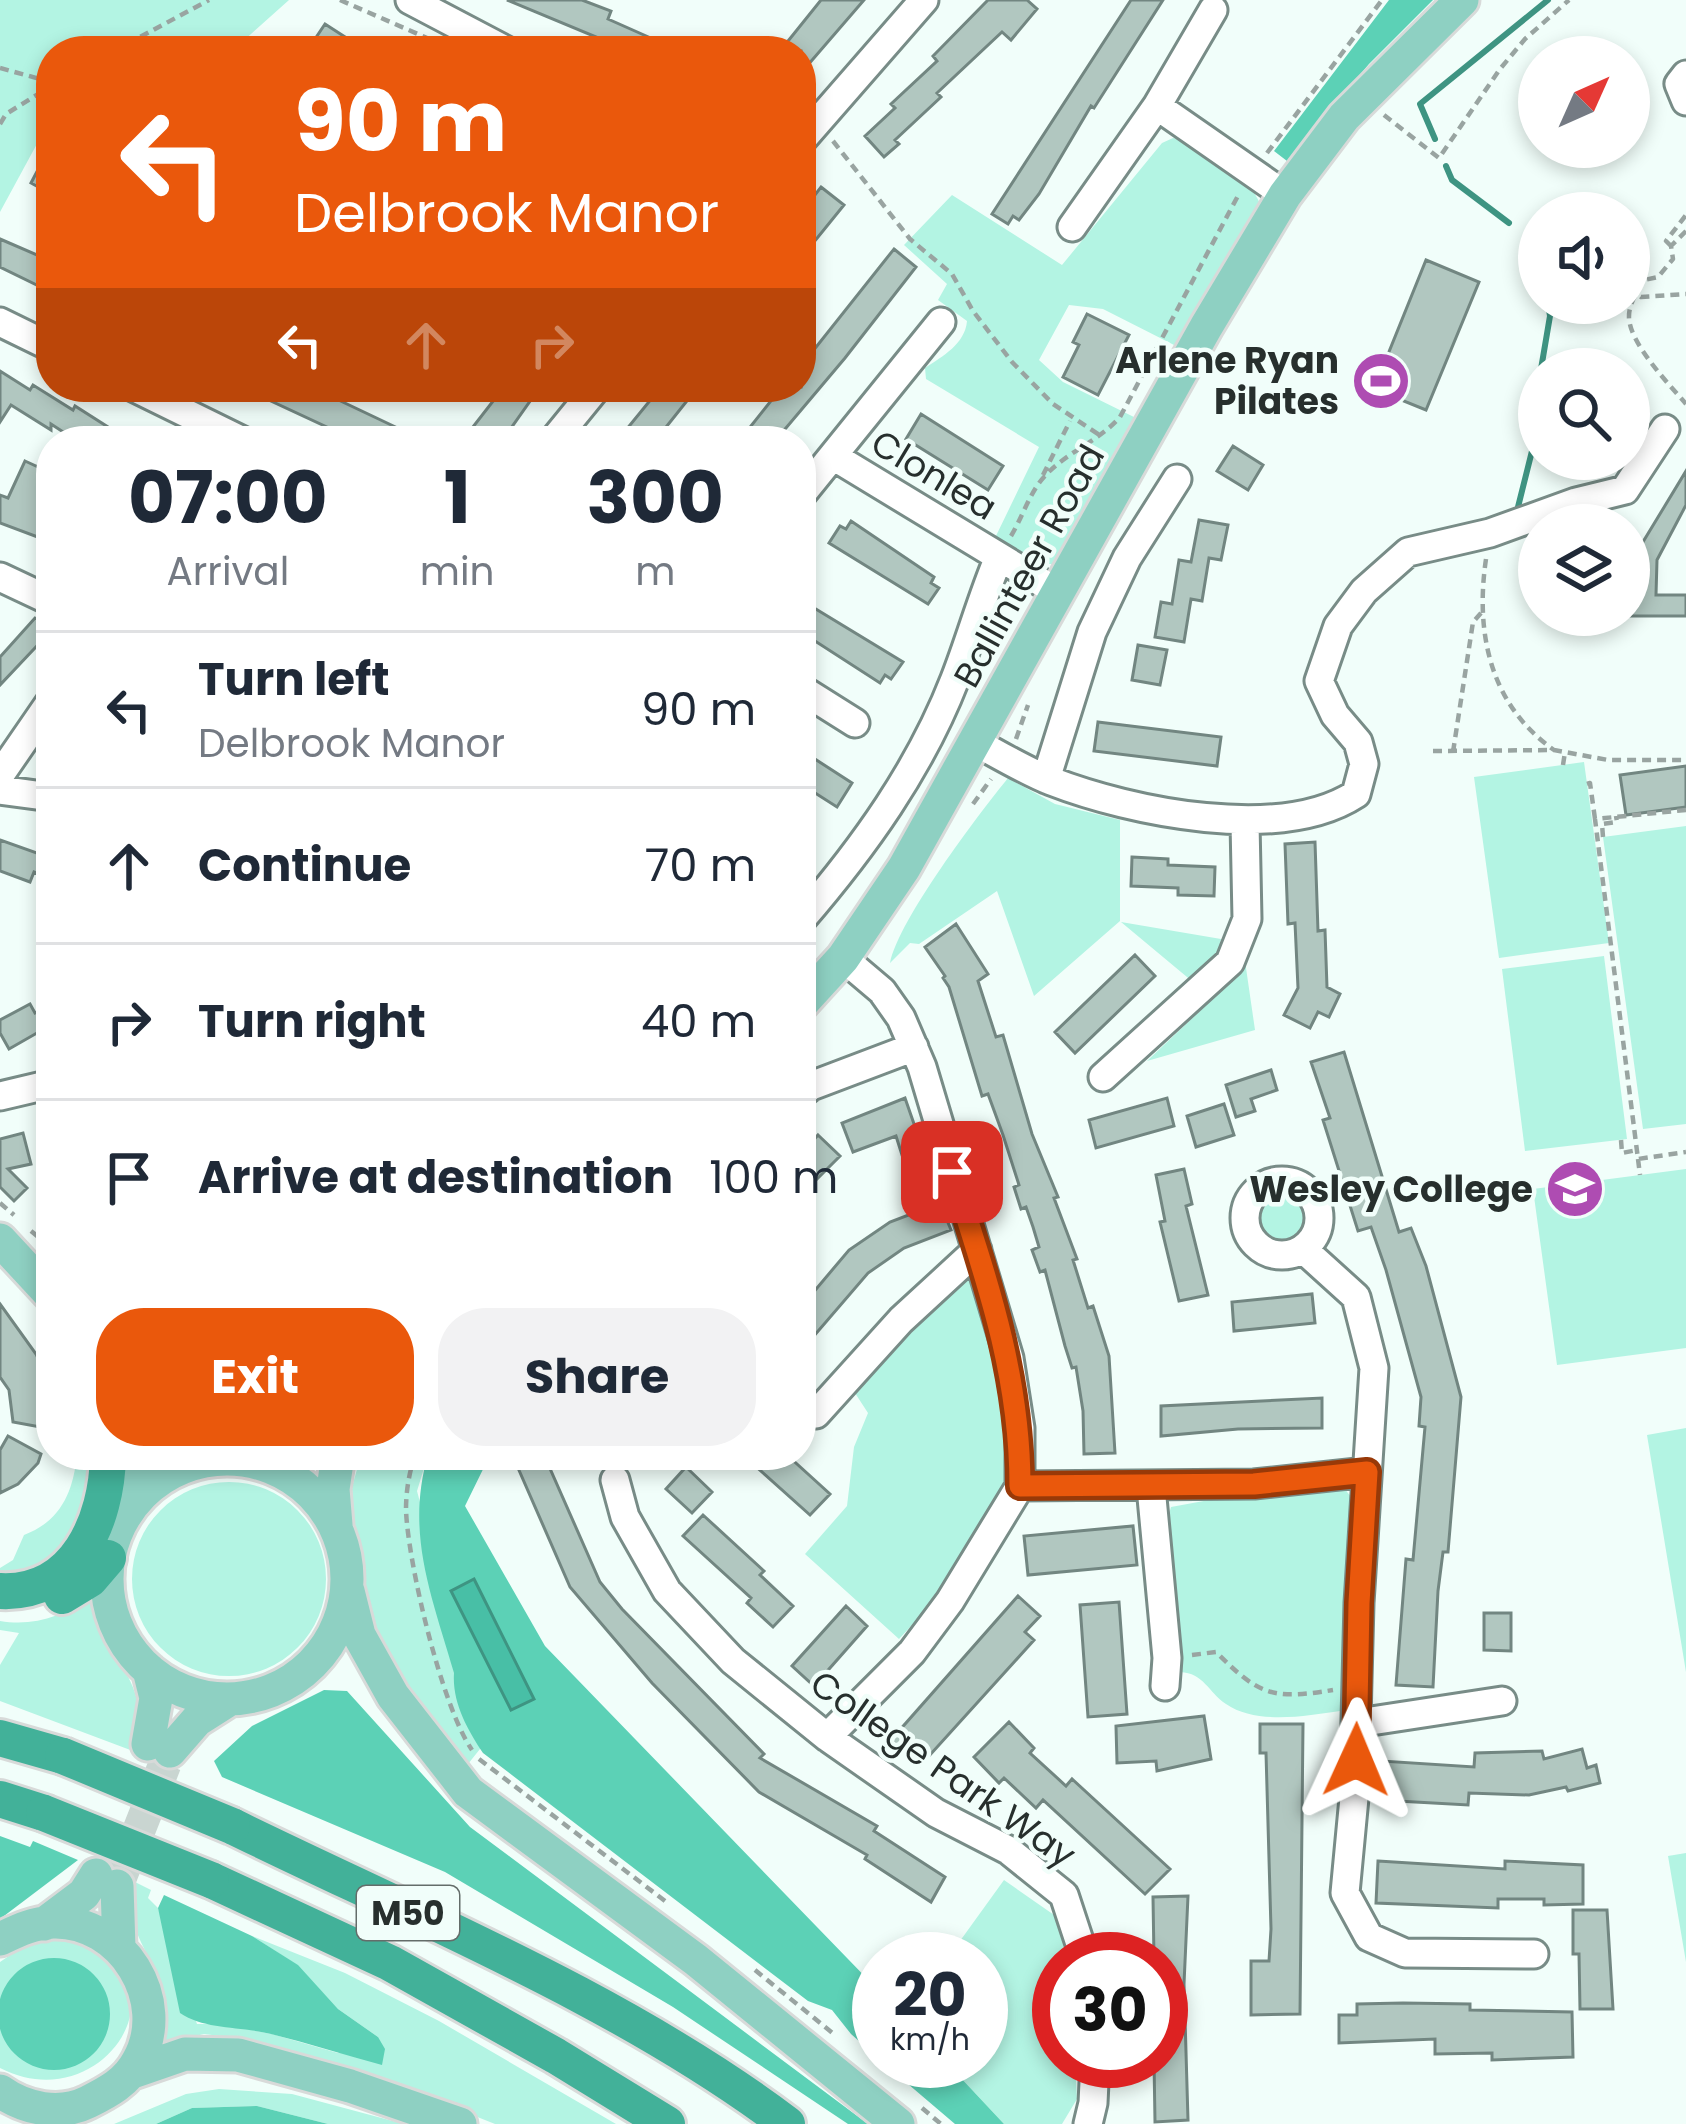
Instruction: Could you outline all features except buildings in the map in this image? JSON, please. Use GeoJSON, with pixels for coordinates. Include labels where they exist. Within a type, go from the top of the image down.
{"type":"FeatureCollection","features":[{"type":"Feature","properties":{"kind":"highway"},"geometry":{"type":"LineString","coordinates":[[0,1592],[45,1585],[72,1563],[104,1503],[107,1470]]}},
{"type":"Feature","properties":{"kind":"highway"},"geometry":{"type":"LineString","coordinates":[[0,1607],[41,1604],[63,1596],[90,1579],[108,1558]]}},
{"type":"Feature","properties":{"kind":"highway","name":"M50"},"geometry":{"type":"LineString","coordinates":[[0,1738],[63,1756],[232,1826],[585,1999],[741,2089],[788,2124]]}},
{"type":"Feature","properties":{"kind":"highway","name":"M50"},"geometry":{"type":"LineString","coordinates":[[0,1799],[211,1880],[390,1964],[667,2124]]}},
{"type":"Feature","properties":{"kind":"main road","name":"Ballinteer Road"},"geometry":{"type":"LineString","coordinates":[[816,988],[843,958],[992,751],[1059,593],[1206,326],[1285,195],[1344,117],[1462,0]]}},
{"type":"Feature","properties":{"kind":"main road"},"geometry":{"type":"LineString","coordinates":[[0,1240],[36,1279]]}},
{"type":"Feature","properties":{"kind":"main road"},"geometry":{"type":"LineString","coordinates":[[129,1470],[124,1516],[108,1558],[108,1591],[117,1628],[149,1670],[186,1692],[230,1699]]}},
{"type":"Feature","properties":{"kind":"main road"},"geometry":{"type":"LineString","coordinates":[[124,1516],[168,1474],[181,1470]]}},
{"type":"Feature","properties":{"kind":"main road"},"geometry":{"type":"LineString","coordinates":[[277,1470],[316,1497],[337,1528]]}},
{"type":"Feature","properties":{"kind":"main road"},"geometry":{"type":"LineString","coordinates":[[336,1470],[337,1528],[359,1635],[393,1696],[468,1792],[905,2112]]}},
{"type":"Feature","properties":{"kind":"main road"},"geometry":{"type":"LineString","coordinates":[[149,1670],[159,1748],[230,1699],[278,1688],[307,1670],[335,1634],[347,1591]]}},
{"type":"Feature","properties":{"kind":"main road"},"geometry":{"type":"LineString","coordinates":[[0,1940],[44,1924],[106,1880],[119,1948],[143,1985],[150,2010],[147,2038],[130,2073],[113,2089],[78,2107],[52,2110],[24,2105],[0,2091]]}},
{"type":"Feature","properties":{"kind":"main road"},"geometry":{"type":"LineString","coordinates":[[44,1924],[78,1925],[119,1948]]}},
{"type":"Feature","properties":{"kind":"main road"},"geometry":{"type":"LineString","coordinates":[[130,2073],[185,2054],[238,2055],[350,2086],[460,2124]]}},
{"type":"Feature","properties":{"kind":"street"},"geometry":{"type":"LineString","coordinates":[[410,0],[479,36]]}},
{"type":"Feature","properties":{"kind":"street"},"geometry":{"type":"LineString","coordinates":[[816,124],[924,0]]}},
{"type":"Feature","properties":{"kind":"street"},"geometry":{"type":"LineString","coordinates":[[1072,226],[1157,106],[1213,10]]}},
{"type":"Feature","properties":{"kind":"street"},"geometry":{"type":"LineString","coordinates":[[1686,75],[1679,84],[1686,101]]}},
{"type":"Feature","properties":{"kind":"street"},"geometry":{"type":"LineString","coordinates":[[1157,106],[1285,195]]}},
{"type":"Feature","properties":{"kind":"street"},"geometry":{"type":"LineString","coordinates":[[0,322],[36,340]]}},
{"type":"Feature","properties":{"kind":"street","name":"Clonlea"},"geometry":{"type":"LineString","coordinates":[[816,477],[941,322]]}},
{"type":"Feature","properties":{"kind":"street"},"geometry":{"type":"LineString","coordinates":[[164,402],[212,426]]}},
{"type":"Feature","properties":{"kind":"street"},"geometry":{"type":"LineString","coordinates":[[565,426],[585,402]]}},
{"type":"Feature","properties":{"kind":"street"},"geometry":{"type":"LineString","coordinates":[[992,751],[1090,795],[1245,823],[1334,809],[1356,794],[1364,764],[1358,742],[1335,715],[1319,681],[1338,626],[1364,591],[1408,552],[1490,533],[1625,490],[1665,430]]}},
{"type":"Feature","properties":{"kind":"street","name":"Clonlea"},"geometry":{"type":"LineString","coordinates":[[833,456],[1059,593]]}},
{"type":"Feature","properties":{"kind":"street"},"geometry":{"type":"LineString","coordinates":[[1046,779],[1092,632],[1127,558],[1177,479]]}},
{"type":"Feature","properties":{"kind":"street","name":"Ballinteer Road"},"geometry":{"type":"LineString","coordinates":[[816,902],[905,782],[956,677],[977,609],[1000,557]]}},
{"type":"Feature","properties":{"kind":"street"},"geometry":{"type":"LineString","coordinates":[[0,577],[36,594]]}},
{"type":"Feature","properties":{"kind":"street"},"geometry":{"type":"LineString","coordinates":[[816,698],[855,723]]}},
{"type":"Feature","properties":{"kind":"street"},"geometry":{"type":"LineString","coordinates":[[0,775],[36,723]]}},
{"type":"Feature","properties":{"kind":"street"},"geometry":{"type":"LineString","coordinates":[[0,790],[36,795]]}},
{"type":"Feature","properties":{"kind":"street"},"geometry":{"type":"LineString","coordinates":[[1103,1077],[1230,962],[1246,919],[1245,823]]}},
{"type":"Feature","properties":{"kind":"street"},"geometry":{"type":"LineString","coordinates":[[827,1737],[912,1652],[950,1601],[1020,1486],[1020,1428],[1010,1358],[914,1048],[882,991],[843,958]]}},
{"type":"Feature","properties":{"kind":"street"},"geometry":{"type":"LineString","coordinates":[[816,1084],[914,1048]]}},
{"type":"Feature","properties":{"kind":"street"},"geometry":{"type":"LineString","coordinates":[[0,1096],[36,1088]]}},
{"type":"Feature","properties":{"kind":"street"},"geometry":{"type":"LineString","coordinates":[[1303,1249],[1356,1297],[1374,1368],[1358,1723],[1345,1893],[1369,1937],[1405,1953],[1534,1954]]}},
{"type":"Feature","properties":{"kind":"street"},"geometry":{"type":"LineString","coordinates":[[816,1413],[901,1320],[977,1250]]}},
{"type":"Feature","properties":{"kind":"street"},"geometry":{"type":"LineString","coordinates":[[1020,1486],[1254,1484],[1367,1472]]}},
{"type":"Feature","properties":{"kind":"street","name":"College Park Way"},"geometry":{"type":"LineString","coordinates":[[616,1480],[625,1517],[667,1591],[734,1661],[827,1737],[935,1813],[1008,1850],[1064,1894],[1076,1932]]}},
{"type":"Feature","properties":{"kind":"street"},"geometry":{"type":"LineString","coordinates":[[1151,1487],[1166,1672]]}},
{"type":"Feature","properties":{"kind":"street"},"geometry":{"type":"LineString","coordinates":[[1358,1723],[1502,1701]]}},
{"type":"Feature","properties":{"kind":"street"},"geometry":{"type":"LineString","coordinates":[[1088,2124],[1094,2088]]}},
{"type":"Feature","properties":{"kind":"path"},"geometry":{"type":"LineString","coordinates":[[142,36],[209,0]]}},
{"type":"Feature","properties":{"kind":"path"},"geometry":{"type":"LineString","coordinates":[[340,0],[422,36]]}},
{"type":"Feature","properties":{"kind":"path"},"geometry":{"type":"LineString","coordinates":[[1040,480],[1102,436],[1130,402],[1236,198],[1382,0]]}},
{"type":"Feature","properties":{"kind":"path"},"geometry":{"type":"LineString","coordinates":[[1382,113],[1439,158],[1500,69],[1569,0]]}},
{"type":"Feature","properties":{"kind":"path"},"geometry":{"type":"LineString","coordinates":[[0,68],[36,79]]}},
{"type":"Feature","properties":{"kind":"path"},"geometry":{"type":"LineString","coordinates":[[0,124],[36,94]]}},
{"type":"Feature","properties":{"kind":"path"},"geometry":{"type":"LineString","coordinates":[[1373,123],[1390,104]]}},
{"type":"Feature","properties":{"kind":"path"},"geometry":{"type":"LineString","coordinates":[[830,136],[910,239],[952,274],[1012,362],[1072,418],[1102,436]]}},
{"type":"Feature","properties":{"kind":"path"},"geometry":{"type":"LineString","coordinates":[[1650,279],[1658,277],[1673,260],[1666,241],[1686,215]]}},
{"type":"Feature","properties":{"kind":"path"},"geometry":{"type":"LineString","coordinates":[[1671,246],[1686,231]]}},
{"type":"Feature","properties":{"kind":"path"},"geometry":{"type":"LineString","coordinates":[[1650,296],[1686,294]]}},
{"type":"Feature","properties":{"kind":"path"},"geometry":{"type":"LineString","coordinates":[[1630,324],[1646,356],[1686,404]]}},
{"type":"Feature","properties":{"kind":"path"},"geometry":{"type":"LineString","coordinates":[[1000,557],[1072,418]]}},
{"type":"Feature","properties":{"kind":"path"},"geometry":{"type":"LineString","coordinates":[[1490,533],[1480,613],[1486,645],[1509,710],[1554,750]]}},
{"type":"Feature","properties":{"kind":"path"},"geometry":{"type":"LineString","coordinates":[[1453,752],[1474,622],[1480,613]]}},
{"type":"Feature","properties":{"kind":"path"},"geometry":{"type":"LineString","coordinates":[[972,806],[992,751],[1022,726],[1032,693]]}},
{"type":"Feature","properties":{"kind":"path"},"geometry":{"type":"LineString","coordinates":[[1433,751],[1554,750],[1608,760],[1686,760]]}},
{"type":"Feature","properties":{"kind":"path"},"geometry":{"type":"LineString","coordinates":[[1563,765],[1565,752]]}},
{"type":"Feature","properties":{"kind":"path"},"geometry":{"type":"LineString","coordinates":[[1587,784],[1640,1175]]}},
{"type":"Feature","properties":{"kind":"path"},"geometry":{"type":"LineString","coordinates":[[1594,819],[1686,810]]}},
{"type":"Feature","properties":{"kind":"path"},"geometry":{"type":"LineString","coordinates":[[1603,837],[1602,824],[1617,822],[1616,816]]}},
{"type":"Feature","properties":{"kind":"path"},"geometry":{"type":"LineString","coordinates":[[1621,1140],[1622,1153],[1686,1152]]}},
{"type":"Feature","properties":{"kind":"path"},"geometry":{"type":"LineString","coordinates":[[411,1470],[407,1488],[410,1540],[437,1663],[464,1739],[502,1779],[680,1912]]}},
{"type":"Feature","properties":{"kind":"path"},"geometry":{"type":"LineString","coordinates":[[1166,1672],[1216,1652],[1244,1680],[1272,1695],[1357,1687]]}},
{"type":"Feature","properties":{"kind":"path"},"geometry":{"type":"LineString","coordinates":[[746,1964],[837,2037]]}},
{"type":"Feature","properties":{"kind":"path"},"geometry":{"type":"LineString","coordinates":[[905,2112],[941,2124]]}},
{"type":"Feature","properties":{"kind":"shaded area"},"geometry":{"type":"Polygon","coordinates":[[[0,0],[289,0],[249,36],[36,36],[36,146],[0,212],[0,0]]]}},
{"type":"Feature","properties":{"kind":"shaded area"},"geometry":{"type":"Polygon","coordinates":[[[1389,0],[1433,0],[1369,64],[1287,161],[1274,151],[1389,0]]]}},
{"type":"Feature","properties":{"kind":"shaded area"},"geometry":{"type":"Polygon","coordinates":[[[1182,139],[1251,187],[1261,205],[1176,346],[1103,309],[1069,305],[1039,360],[1063,382],[1138,419],[1060,556],[1052,564],[1042,564],[995,538],[1039,447],[926,379],[925,368],[958,343],[967,321],[938,300],[947,284],[904,245],[952,195],[1062,265],[1162,143],[1182,139]]]}},
{"type":"Feature","properties":{"kind":"shaded area"},"geometry":{"type":"Polygon","coordinates":[[[1584,762],[1609,943],[1499,958],[1474,777],[1584,762]]]}},
{"type":"Feature","properties":{"kind":"shaded area"},"geometry":{"type":"Polygon","coordinates":[[[1008,778],[1055,804],[1120,820],[1120,921],[1034,996],[997,891],[919,944],[910,943],[890,963],[923,895],[1008,778]]]}},
{"type":"Feature","properties":{"kind":"shaded area"},"geometry":{"type":"Polygon","coordinates":[[[1686,826],[1686,1124],[1643,1129],[1603,837],[1686,826]]]}},
{"type":"Feature","properties":{"kind":"shaded area"},"geometry":{"type":"Polygon","coordinates":[[[1121,922],[1221,939],[1218,958],[1193,982],[1121,922]]]}},
{"type":"Feature","properties":{"kind":"shaded area"},"geometry":{"type":"Polygon","coordinates":[[[1604,956],[1627,1139],[1525,1151],[1502,969],[1604,956]]]}},
{"type":"Feature","properties":{"kind":"shaded area"},"geometry":{"type":"Polygon","coordinates":[[[1245,961],[1255,1030],[1147,1061],[1222,990],[1245,961]]]}},
{"type":"Feature","properties":{"kind":"shaded area"},"geometry":{"type":"Polygon","coordinates":[[[1686,1169],[1686,1348],[1557,1365],[1533,1189],[1686,1169]]]}},
{"type":"Feature","properties":{"kind":"shaded area"},"geometry":{"type":"Polygon","coordinates":[[[1283,1188],[1304,1197],[1313,1218],[1304,1239],[1283,1248],[1262,1239],[1253,1218],[1262,1197],[1283,1188]]]}},
{"type":"Feature","properties":{"kind":"shaded area"},"geometry":{"type":"Polygon","coordinates":[[[970,1277],[980,1283],[1002,1381],[1010,1485],[926,1610],[899,1639],[805,1554],[847,1506],[854,1447],[868,1413],[855,1393],[925,1310],[970,1277]]]}},
{"type":"Feature","properties":{"kind":"shaded area"},"geometry":{"type":"Polygon","coordinates":[[[1686,1428],[1686,1672],[1647,1435],[1686,1428]]]}},
{"type":"Feature","properties":{"kind":"shaded area"},"geometry":{"type":"Polygon","coordinates":[[[74,1470],[98,1470],[76,1546],[0,1587],[0,1568],[13,1560],[24,1535],[56,1513],[74,1470]]]}},
{"type":"Feature","properties":{"kind":"shaded area"},"geometry":{"type":"Polygon","coordinates":[[[357,1470],[423,1470],[417,1491],[484,1744],[468,1764],[400,1687],[374,1632],[353,1524],[357,1470]]]}},
{"type":"Feature","properties":{"kind":"shaded area"},"geometry":{"type":"Polygon","coordinates":[[[425,1470],[483,1470],[465,1506],[545,1646],[852,1963],[852,2035],[832,2010],[808,2001],[483,1753],[458,1705],[454,1673],[424,1565],[419,1511],[425,1470]]]}},
{"type":"Feature","properties":{"kind":"shaded area"},"geometry":{"type":"Polygon","coordinates":[[[229,1482],[266,1490],[297,1511],[318,1542],[326,1579],[318,1616],[297,1647],[266,1668],[229,1676],[192,1668],[161,1647],[140,1616],[132,1579],[140,1542],[161,1511],[192,1490],[229,1482]]]}},
{"type":"Feature","properties":{"kind":"shaded area"},"geometry":{"type":"Polygon","coordinates":[[[1344,1488],[1355,1502],[1340,1711],[1282,1717],[1238,1711],[1200,1679],[1180,1672],[1162,1538],[1171,1507],[1231,1496],[1344,1488]]]}},
{"type":"Feature","properties":{"kind":"shaded area"},"geometry":{"type":"Polygon","coordinates":[[[474,1579],[534,1699],[511,1710],[451,1591],[474,1579]]]}},
{"type":"Feature","properties":{"kind":"shaded area"},"geometry":{"type":"Polygon","coordinates":[[[92,1598],[138,1705],[133,1751],[0,1701],[0,1665],[19,1633],[0,1630],[0,1621],[48,1618],[92,1598]]]}},
{"type":"Feature","properties":{"kind":"shaded area"},"geometry":{"type":"Polygon","coordinates":[[[324,1690],[347,1691],[470,1827],[868,2124],[848,2124],[673,2007],[445,1872],[222,1777],[214,1761],[252,1726],[324,1690]]]}},
{"type":"Feature","properties":{"kind":"shaded area"},"geometry":{"type":"Polygon","coordinates":[[[0,1836],[30,1847],[33,1841],[78,1860],[0,1919],[0,1836]]]}},
{"type":"Feature","properties":{"kind":"shaded area"},"geometry":{"type":"Polygon","coordinates":[[[1686,1853],[1686,1962],[1668,1856],[1686,1853]]]}},
{"type":"Feature","properties":{"kind":"shaded area"},"geometry":{"type":"Polygon","coordinates":[[[1004,1880],[1057,1917],[1060,1932],[1032,1932],[1032,2088],[1076,2088],[1077,2099],[1062,2124],[1004,2124],[970,2088],[1008,2088],[1008,1932],[966,1932],[1004,1880]]]}},
{"type":"Feature","properties":{"kind":"shaded area"},"geometry":{"type":"Polygon","coordinates":[[[135,1882],[151,1890],[148,1898],[158,1908],[197,2024],[272,2034],[338,2053],[378,2037],[338,2009],[297,1965],[252,1936],[345,1973],[439,2021],[616,2124],[495,2124],[397,2085],[244,2039],[204,2034],[161,2044],[163,1994],[136,1930],[135,1882]]]}},
{"type":"Feature","properties":{"kind":"shaded area"},"geometry":{"type":"Polygon","coordinates":[[[164,1895],[252,1936],[298,1965],[338,2009],[378,2037],[385,2049],[382,2065],[271,2034],[200,2022],[180,2013],[158,1908],[164,1895]]]}},
{"type":"Feature","properties":{"kind":"shaded area"},"geometry":{"type":"Polygon","coordinates":[[[57,1937],[101,1952],[125,1976],[131,2005],[124,2033],[104,2058],[75,2075],[40,2080],[0,2068],[0,1962],[31,1941],[57,1937]]]}},
{"type":"Feature","properties":{"kind":"shaded area"},"geometry":{"type":"Polygon","coordinates":[[[43,1959],[65,1959],[85,1968],[100,1983],[109,2003],[109,2025],[100,2045],[85,2060],[65,2069],[43,2069],[23,2060],[8,2045],[-1,2025],[-1,2003],[8,1983],[23,1968],[43,1959]]]}},
{"type":"Feature","properties":{"kind":"shaded area"},"geometry":{"type":"Polygon","coordinates":[[[913,2088],[970,2088],[1004,2124],[955,2124],[913,2088]]]}},
{"type":"Feature","properties":{"kind":"shaded area"},"geometry":{"type":"Polygon","coordinates":[[[219,2089],[292,2094],[404,2124],[328,2124],[257,2106],[192,2108],[156,2124],[114,2124],[186,2094],[219,2089]]]}},
{"type":"Feature","properties":{"kind":"shaded area"},"geometry":{"type":"Polygon","coordinates":[[[257,2106],[328,2124],[156,2124],[192,2108],[257,2106]]]}},
{"type":"Feature","properties":{"kind":"waterway"},"geometry":{"type":"LineString","coordinates":[[1435,139],[1420,104],[1548,0]]}},
{"type":"Feature","properties":{"kind":"waterway"},"geometry":{"type":"LineString","coordinates":[[1446,166],[1452,180],[1509,223]]}},
{"type":"Feature","properties":{"kind":"waterway"},"geometry":{"type":"LineString","coordinates":[[1545,348],[1549,324]]}},
{"type":"Feature","properties":{"kind":"waterway"},"geometry":{"type":"LineString","coordinates":[[1519,504],[1525,480]]}},
{"type":"Feature","properties":{"kind":"tunnel"},"geometry":{"type":"LineString","coordinates":[[117,1886],[170,1751]]}},
{"type":"Feature","properties":{"kind":"place","name":"Arlene Ryan Pilates"},"geometry":{"type":"Point","coordinates":[1381,381]}},
{"type":"Feature","properties":{"kind":"place","name":"Wesley College"},"geometry":{"type":"Point","coordinates":[1575,1189]}},
{"type":"Feature","properties":{"kind":"route"},"geometry":{"type":"LineString","coordinates":[[952,1172],[1010,1358],[1020,1428],[1020,1486],[1254,1484],[1367,1472],[1356,1760]]}}]}
